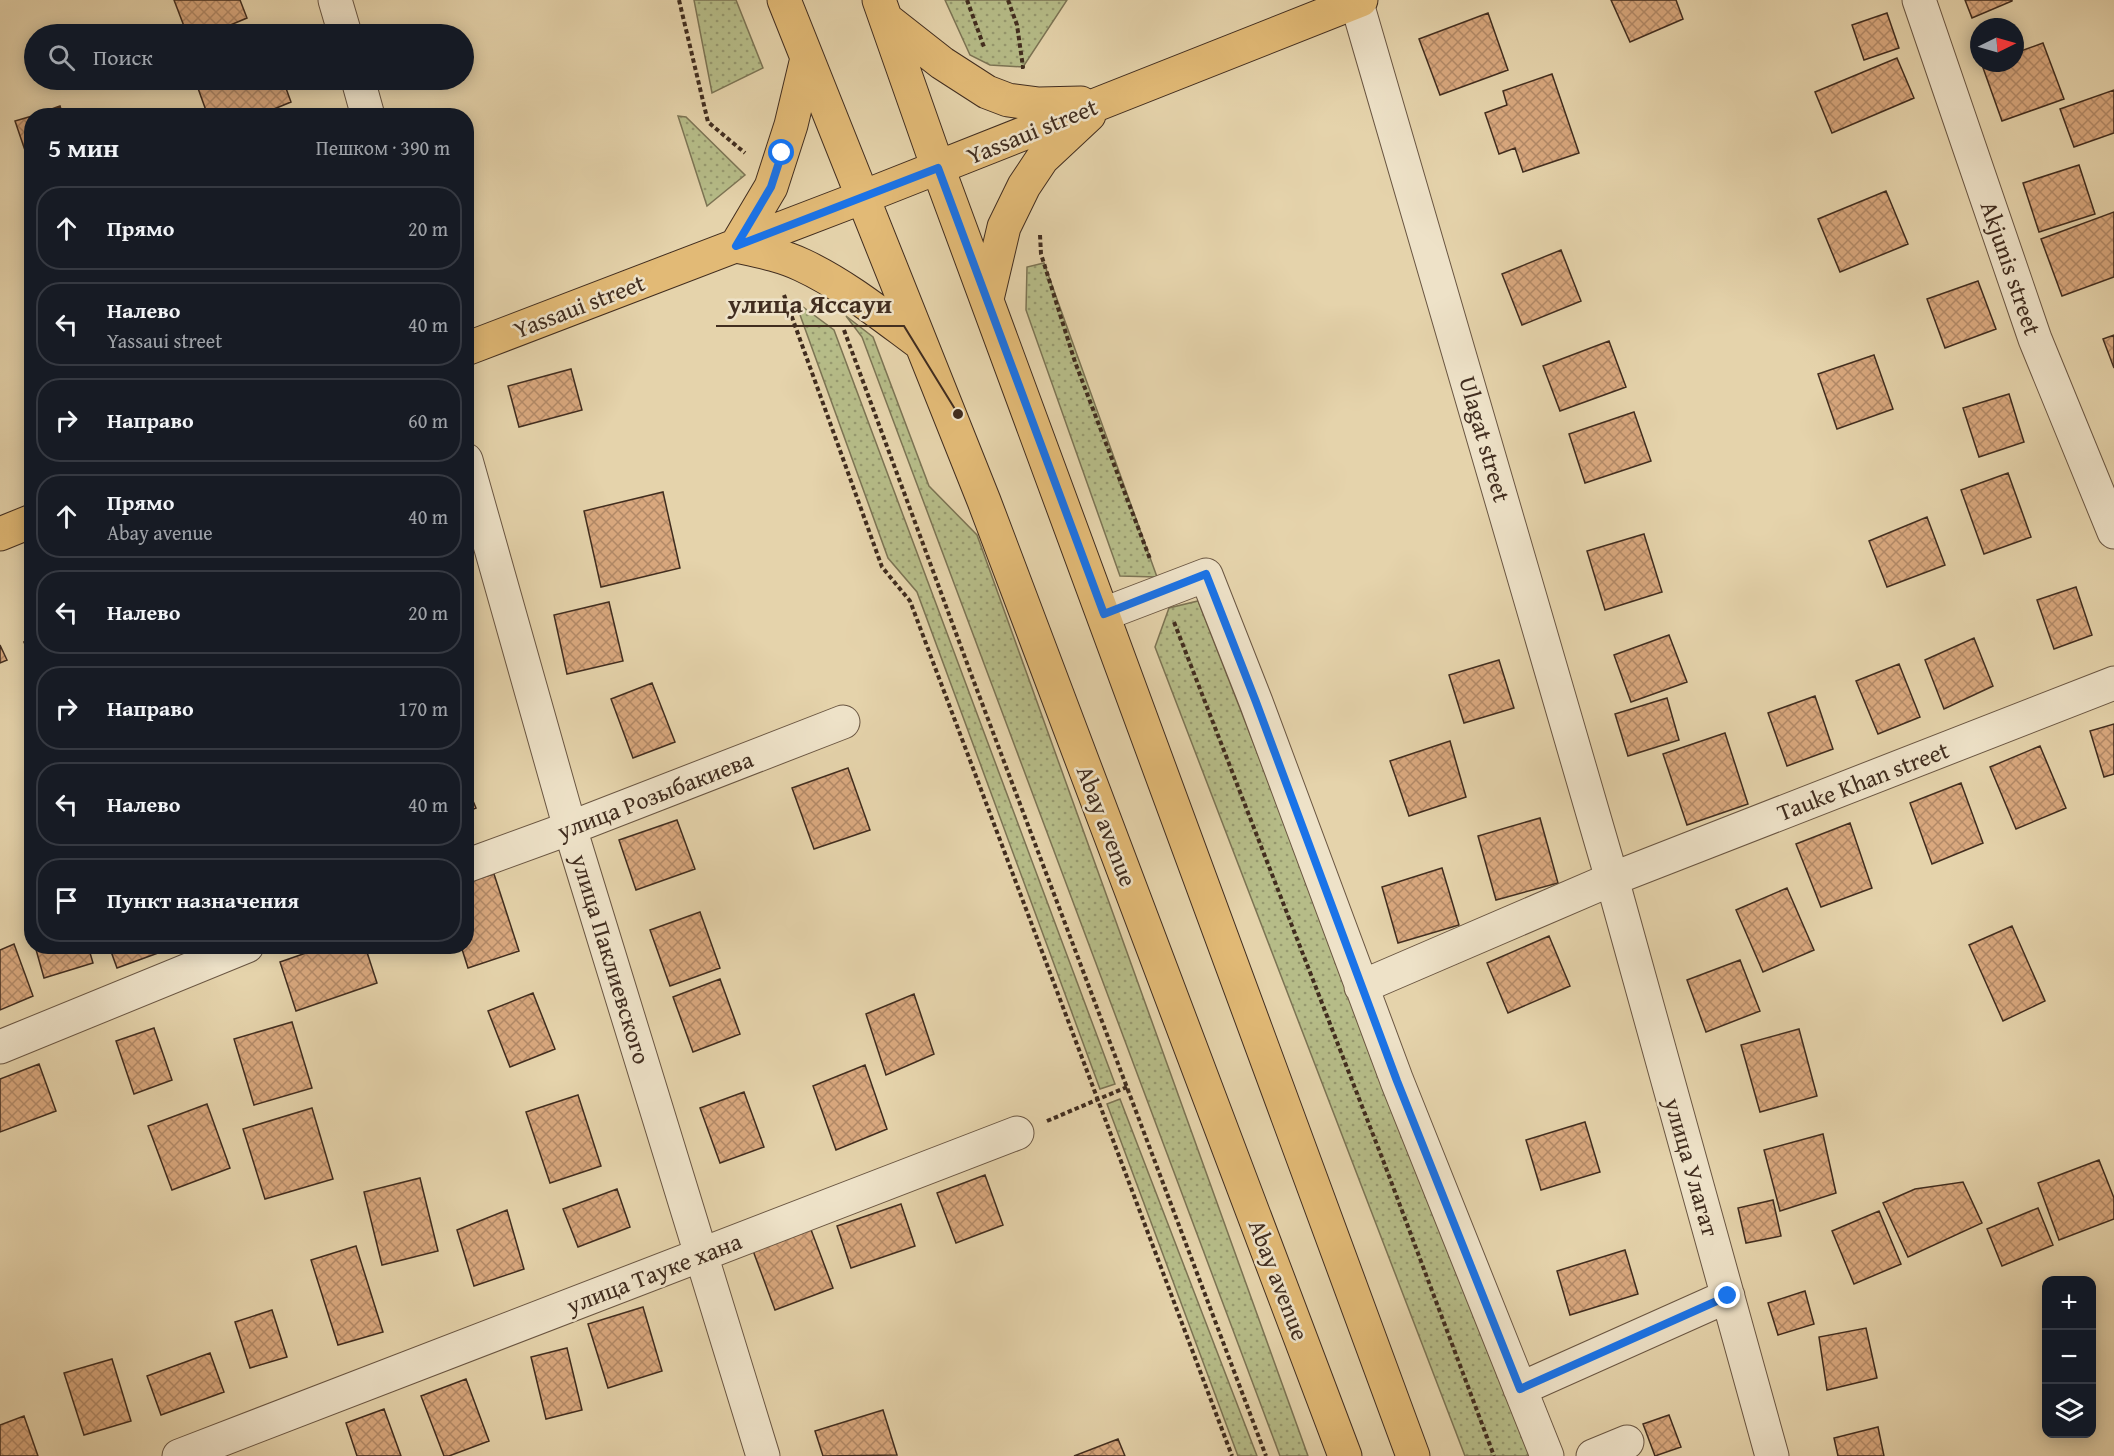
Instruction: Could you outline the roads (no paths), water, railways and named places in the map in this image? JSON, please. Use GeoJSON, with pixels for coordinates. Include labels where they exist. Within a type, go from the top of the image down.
{"type":"FeatureCollection","features":[{"type":"Feature","properties":{"kind":"main road","name":"Abay avenue"},"geometry":{"type":"LineString","coordinates":[[784,0],[984,501],[1345,1456]]}},
{"type":"Feature","properties":{"kind":"main road","name":"Yassaui street"},"geometry":{"type":"LineString","coordinates":[[474,346],[938,168],[1358,1]]}},
{"type":"Feature","properties":{"kind":"main road"},"geometry":{"type":"LineString","coordinates":[[883,10],[942,63],[987,92],[1008,100],[1039,104],[1101,103]]}},
{"type":"Feature","properties":{"kind":"main road"},"geometry":{"type":"LineString","coordinates":[[883,10],[938,168],[1413,1456]]}},
{"type":"Feature","properties":{"kind":"main road"},"geometry":{"type":"LineString","coordinates":[[807,58],[791,125],[771,187],[736,246],[773,254],[801,264],[825,277],[921,344]]}},
{"type":"Feature","properties":{"kind":"main road"},"geometry":{"type":"LineString","coordinates":[[987,299],[1004,227],[1024,186],[1042,159],[1101,103]]}},
{"type":"Feature","properties":{"kind":"main road"},"geometry":{"type":"LineString","coordinates":[[0,534],[24,524]]}},
{"type":"Feature","properties":{"kind":"street"},"geometry":{"type":"LineString","coordinates":[[335,0],[342,24]]}},
{"type":"Feature","properties":{"kind":"street","name":"Akjunis street"},"geometry":{"type":"LineString","coordinates":[[1919,0],[2036,339],[2114,532]]}},
{"type":"Feature","properties":{"kind":"street","name":"Ulagat street"},"geometry":{"type":"LineString","coordinates":[[1358,1],[1612,879]]}},
{"type":"Feature","properties":{"kind":"street"},"geometry":{"type":"LineString","coordinates":[[361,90],[366,108]]}},
{"type":"Feature","properties":{"kind":"street","name":"улица Паклиевского"},"geometry":{"type":"LineString","coordinates":[[474,488],[570,828],[763,1456]]}},
{"type":"Feature","properties":{"kind":"street"},"geometry":{"type":"LineString","coordinates":[[1104,614],[1206,574],[1256,702],[1361,987],[1547,1456]]}},
{"type":"Feature","properties":{"kind":"street","name":"Tauke Khan street"},"geometry":{"type":"LineString","coordinates":[[1361,987],[1612,879],[2114,683]]}},
{"type":"Feature","properties":{"kind":"street","name":"улица Розыбакиева"},"geometry":{"type":"LineString","coordinates":[[474,863],[843,723]]}},
{"type":"Feature","properties":{"kind":"street","name":"улица Улагат"},"geometry":{"type":"LineString","coordinates":[[1612,879],[1772,1456]]}},
{"type":"Feature","properties":{"kind":"street"},"geometry":{"type":"LineString","coordinates":[[0,1047],[228,954]]}},
{"type":"Feature","properties":{"kind":"street","name":"улица Тауке хана"},"geometry":{"type":"LineString","coordinates":[[179,1456],[1017,1133]]}},
{"type":"Feature","properties":{"kind":"street"},"geometry":{"type":"LineString","coordinates":[[1520,1389],[1728,1296]]}},
{"type":"Feature","properties":{"kind":"street"},"geometry":{"type":"LineString","coordinates":[[1593,1456],[1627,1442]]}},
{"type":"Feature","properties":{"kind":"place","name":"улица Яссауи"},"geometry":{"type":"Point","coordinates":[958,414]}}]}
